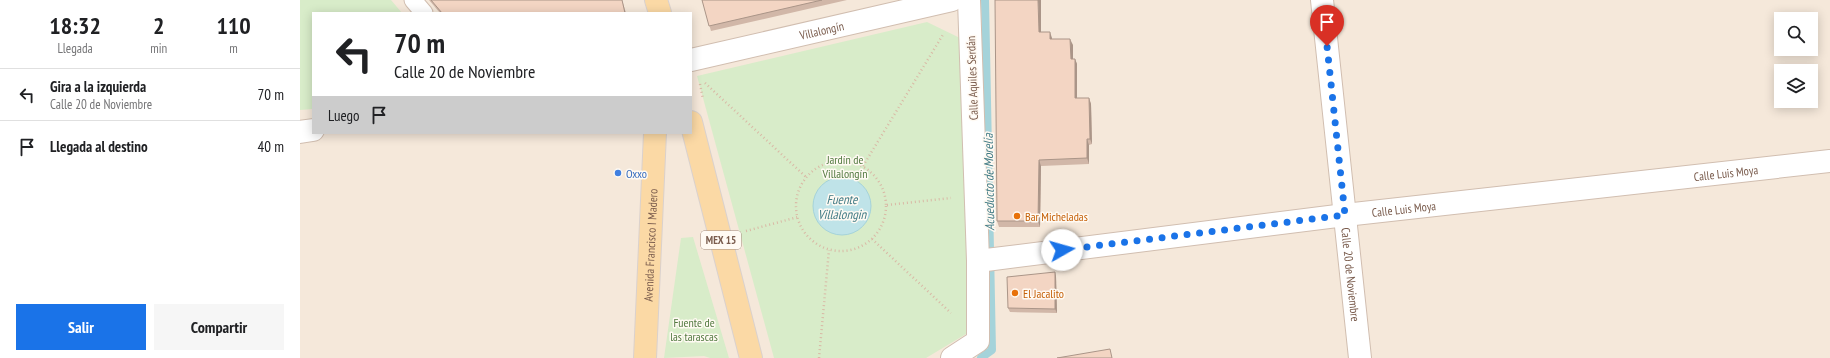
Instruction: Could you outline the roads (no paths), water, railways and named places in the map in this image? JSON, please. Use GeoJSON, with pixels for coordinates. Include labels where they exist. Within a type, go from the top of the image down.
{"type":"FeatureCollection","features":[{"type":"Feature","properties":{"kind":"main road"},"geometry":{"type":"LineString","coordinates":[[656,0],[660,12]]}},
{"type":"Feature","properties":{"kind":"main road","name":"MEX 15"},"geometry":{"type":"LineString","coordinates":[[692,126],[751,358]]}},
{"type":"Feature","properties":{"kind":"main road","name":"Avenida Francisco I Madero"},"geometry":{"type":"LineString","coordinates":[[645,358],[655,134]]}},
{"type":"Feature","properties":{"kind":"street"},"geometry":{"type":"LineString","coordinates":[[413,0],[423,12]]}},
{"type":"Feature","properties":{"kind":"street","name":"Villalongín"},"geometry":{"type":"LineString","coordinates":[[692,60],[952,0]]}},
{"type":"Feature","properties":{"kind":"street","name":"Calle Aquiles Serdán"},"geometry":{"type":"LineString","coordinates":[[952,358],[978,341],[978,261],[969,0]]}},
{"type":"Feature","properties":{"kind":"street","name":"Calle 20 de Noviembre"},"geometry":{"type":"LineString","coordinates":[[1322,0],[1360,358]]}},
{"type":"Feature","properties":{"kind":"street"},"geometry":{"type":"LineString","coordinates":[[300,132],[312,130]]}},
{"type":"Feature","properties":{"kind":"street","name":"Calle Luis Moya"},"geometry":{"type":"LineString","coordinates":[[978,261],[1345,215],[1830,161]]}},
{"type":"Feature","properties":{"kind":"water","name":"Fuente Villalongin"},"geometry":{"type":"Polygon","coordinates":[[[842,177],[858,182],[866,190],[871,206],[866,222],[858,230],[842,235],[826,230],[818,222],[813,206],[818,190],[826,182],[842,177]]]}},
{"type":"Feature","properties":{"kind":"waterway","name":"Acueducto de Morelia"},"geometry":{"type":"LineString","coordinates":[[981,358],[992,350],[985,0]]}},
{"type":"Feature","properties":{"kind":"place","name":"Oxxo"},"geometry":{"type":"Point","coordinates":[618,173]}},
{"type":"Feature","properties":{"kind":"place","name":"Bar Micheladas"},"geometry":{"type":"Point","coordinates":[1017,216]}},
{"type":"Feature","properties":{"kind":"place","name":"El Jacalito"},"geometry":{"type":"Point","coordinates":[1015,293]}},
{"type":"Feature","properties":{"kind":"park label","name":"Jardín de Villalongín"},"geometry":{"type":"Point","coordinates":[845,166]}},
{"type":"Feature","properties":{"kind":"park label","name":"Fuente de las tarascas"},"geometry":{"type":"Point","coordinates":[694,329]}}]}
